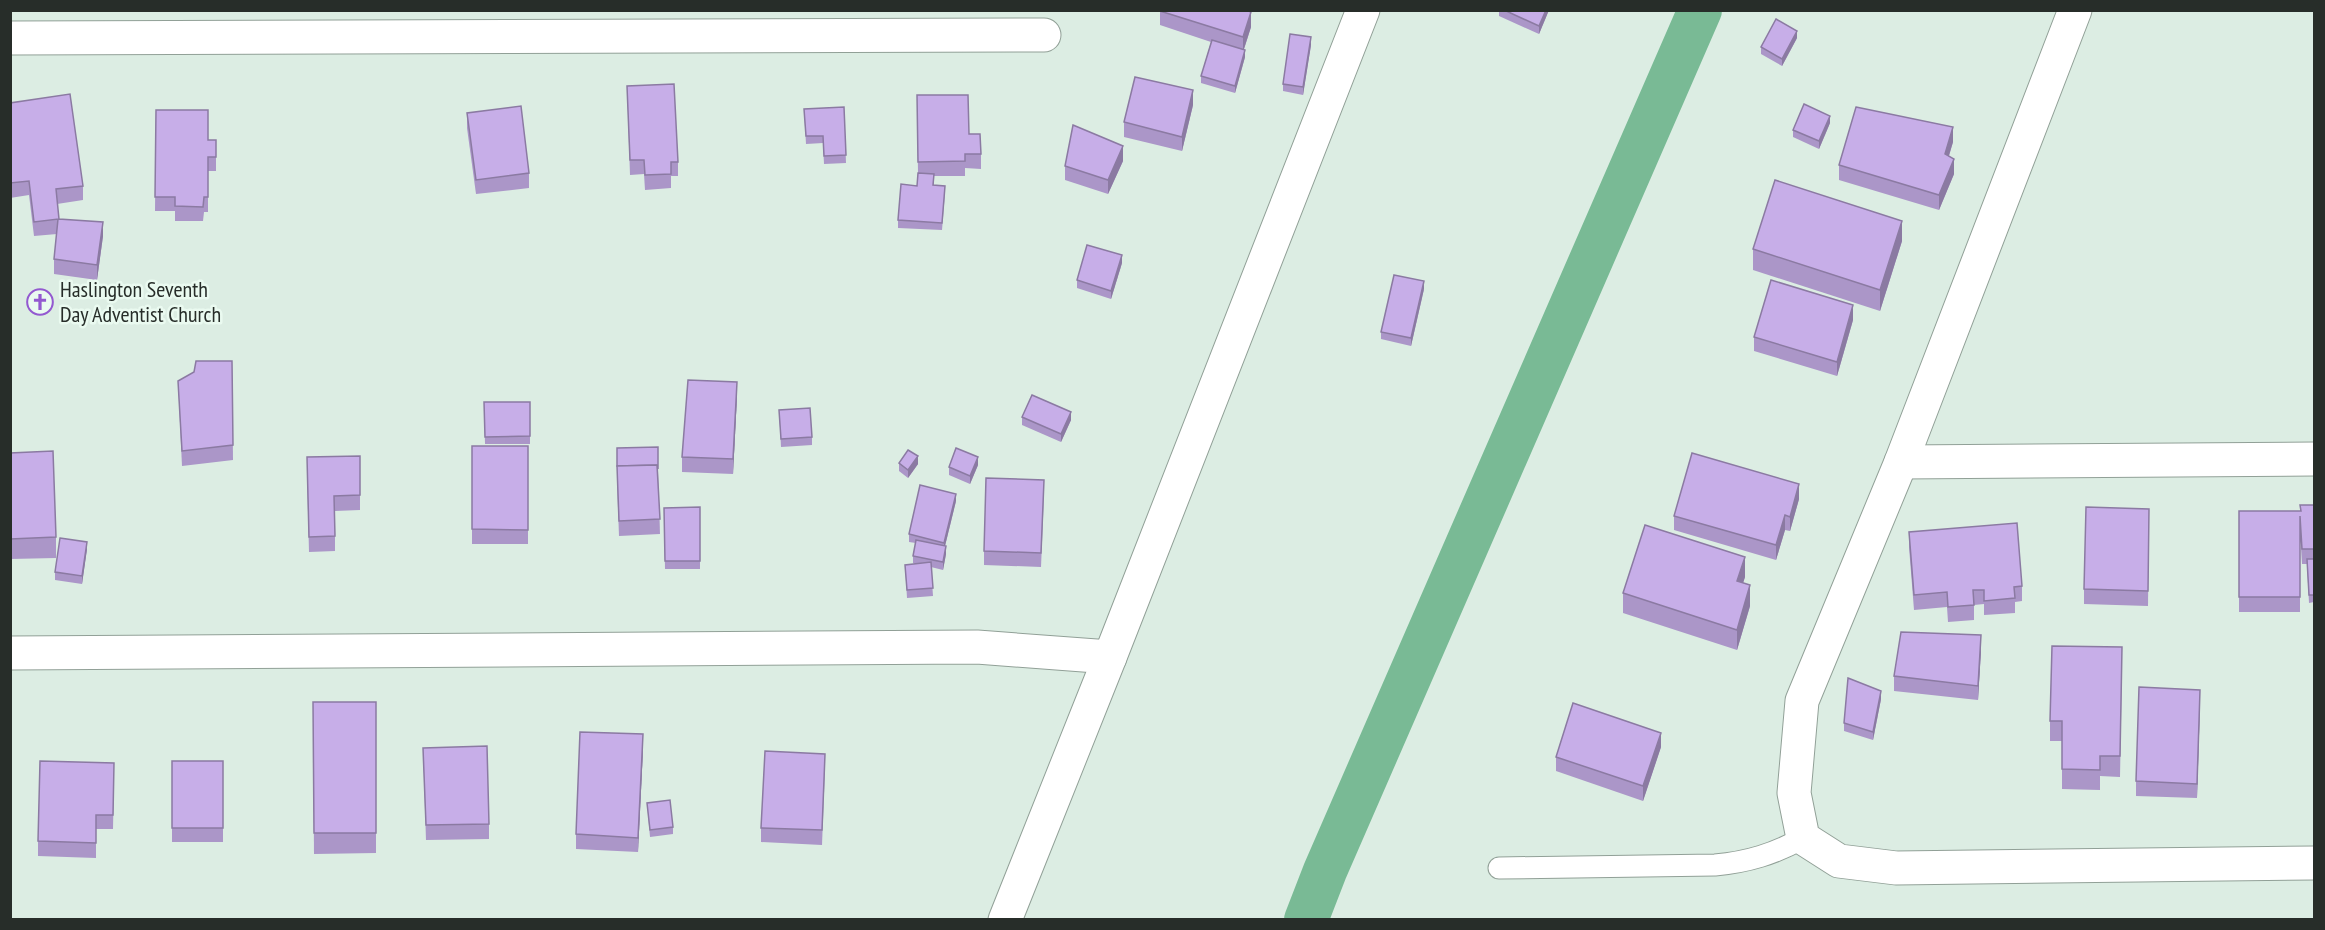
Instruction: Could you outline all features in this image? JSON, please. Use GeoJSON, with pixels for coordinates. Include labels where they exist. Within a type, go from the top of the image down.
{"type":"FeatureCollection","features":[{"type":"Feature","properties":{"kind":"street"},"geometry":{"type":"LineString","coordinates":[[1005,920],[1363,10]]}},
{"type":"Feature","properties":{"kind":"street"},"geometry":{"type":"LineString","coordinates":[[2075,10],[1901,462],[1802,701],[1794,793],[1803,838],[1839,861],[1896,867],[2314,864]]}},
{"type":"Feature","properties":{"kind":"street"},"geometry":{"type":"LineString","coordinates":[[10,38],[1044,35]]}},
{"type":"Feature","properties":{"kind":"street"},"geometry":{"type":"LineString","coordinates":[[1901,462],[2314,459]]}},
{"type":"Feature","properties":{"kind":"street"},"geometry":{"type":"LineString","coordinates":[[10,653],[977,646],[1110,657]]}},
{"type":"Feature","properties":{"kind":"lane"},"geometry":{"type":"LineString","coordinates":[[1499,868],[1741,863],[1765,857],[1803,838]]}},
{"type":"Feature","properties":{"kind":"building"},"geometry":{"type":"Polygon","coordinates":[[[1246,10],[1251,12],[1243,37],[1160,11],[1246,10]]]}},
{"type":"Feature","properties":{"kind":"building"},"geometry":{"type":"Polygon","coordinates":[[[1504,10],[1546,10],[1539,26],[1504,10]]]}},
{"type":"Feature","properties":{"kind":"building"},"geometry":{"type":"Polygon","coordinates":[[[1776,19],[1797,31],[1782,59],[1761,47],[1776,19]]]}},
{"type":"Feature","properties":{"kind":"building"},"geometry":{"type":"Polygon","coordinates":[[[1290,34],[1311,37],[1303,87],[1283,84],[1290,34]]]}},
{"type":"Feature","properties":{"kind":"building"},"geometry":{"type":"Polygon","coordinates":[[[1212,40],[1245,50],[1235,86],[1201,76],[1212,40]]]}},
{"type":"Feature","properties":{"kind":"building"},"geometry":{"type":"Polygon","coordinates":[[[1135,77],[1193,90],[1182,137],[1124,122],[1135,77]]]}},
{"type":"Feature","properties":{"kind":"building"},"geometry":{"type":"Polygon","coordinates":[[[674,84],[678,162],[671,162],[671,174],[645,175],[644,160],[630,160],[627,86],[674,84]]]}},
{"type":"Feature","properties":{"kind":"building"},"geometry":{"type":"Polygon","coordinates":[[[70,94],[83,186],[56,189],[59,219],[103,222],[97,265],[54,259],[58,219],[34,222],[29,181],[10,183],[10,103],[70,94]]]}},
{"type":"Feature","properties":{"kind":"building"},"geometry":{"type":"Polygon","coordinates":[[[917,95],[968,95],[969,134],[980,134],[981,154],[965,154],[965,161],[918,162],[917,95]]]}},
{"type":"Feature","properties":{"kind":"building"},"geometry":{"type":"Polygon","coordinates":[[[1804,104],[1830,116],[1819,141],[1793,130],[1804,104]]]}},
{"type":"Feature","properties":{"kind":"building"},"geometry":{"type":"Polygon","coordinates":[[[521,106],[529,173],[476,180],[467,113],[521,106]]]}},
{"type":"Feature","properties":{"kind":"building"},"geometry":{"type":"Polygon","coordinates":[[[844,107],[846,155],[824,156],[823,136],[806,136],[804,109],[844,107]]]}},
{"type":"Feature","properties":{"kind":"building"},"geometry":{"type":"Polygon","coordinates":[[[1856,107],[1953,127],[1945,154],[1954,159],[1939,195],[1839,165],[1856,107]]]}},
{"type":"Feature","properties":{"kind":"building"},"geometry":{"type":"Polygon","coordinates":[[[156,110],[208,110],[208,140],[216,140],[216,157],[208,157],[208,197],[204,197],[203,207],[175,206],[175,197],[155,197],[156,110]]]}},
{"type":"Feature","properties":{"kind":"building"},"geometry":{"type":"Polygon","coordinates":[[[1073,125],[1123,146],[1108,180],[1065,166],[1073,125]]]}},
{"type":"Feature","properties":{"kind":"building"},"geometry":{"type":"Polygon","coordinates":[[[918,173],[934,174],[933,185],[945,186],[942,223],[898,220],[901,184],[917,186],[918,173]]]}},
{"type":"Feature","properties":{"kind":"building"},"geometry":{"type":"Polygon","coordinates":[[[1775,180],[1902,221],[1880,290],[1753,249],[1775,180]]]}},
{"type":"Feature","properties":{"kind":"building"},"geometry":{"type":"Polygon","coordinates":[[[1087,245],[1122,255],[1111,291],[1077,280],[1087,245]]]}},
{"type":"Feature","properties":{"kind":"building"},"geometry":{"type":"Polygon","coordinates":[[[1394,275],[1424,281],[1411,338],[1381,332],[1394,275]]]}},
{"type":"Feature","properties":{"kind":"building"},"geometry":{"type":"Polygon","coordinates":[[[1771,280],[1853,305],[1837,362],[1754,337],[1771,280]]]}},
{"type":"Feature","properties":{"kind":"building"},"geometry":{"type":"Polygon","coordinates":[[[196,361],[232,361],[233,445],[182,451],[178,381],[194,372],[196,361]]]}},
{"type":"Feature","properties":{"kind":"building"},"geometry":{"type":"Polygon","coordinates":[[[688,380],[737,382],[733,459],[682,457],[688,380]]]}},
{"type":"Feature","properties":{"kind":"building"},"geometry":{"type":"Polygon","coordinates":[[[1032,395],[1071,412],[1061,434],[1022,417],[1032,395]]]}},
{"type":"Feature","properties":{"kind":"building"},"geometry":{"type":"Polygon","coordinates":[[[484,402],[530,402],[530,436],[485,437],[484,402]]]}},
{"type":"Feature","properties":{"kind":"building"},"geometry":{"type":"Polygon","coordinates":[[[810,408],[812,437],[781,439],[779,410],[810,408]]]}},
{"type":"Feature","properties":{"kind":"building"},"geometry":{"type":"Polygon","coordinates":[[[472,446],[528,446],[528,530],[472,529],[472,446]]]}},
{"type":"Feature","properties":{"kind":"building"},"geometry":{"type":"Polygon","coordinates":[[[658,447],[658,469],[657,465],[617,466],[617,448],[658,447]]]}},
{"type":"Feature","properties":{"kind":"building"},"geometry":{"type":"Polygon","coordinates":[[[956,448],[978,457],[970,476],[949,467],[956,448]]]}},
{"type":"Feature","properties":{"kind":"building"},"geometry":{"type":"Polygon","coordinates":[[[908,450],[918,456],[908,470],[899,463],[908,450]]]}},
{"type":"Feature","properties":{"kind":"building"},"geometry":{"type":"Polygon","coordinates":[[[53,451],[56,537],[10,539],[10,453],[53,451]]]}},
{"type":"Feature","properties":{"kind":"building"},"geometry":{"type":"Polygon","coordinates":[[[1692,453],[1799,484],[1790,517],[1785,515],[1776,545],[1674,516],[1692,453]]]}},
{"type":"Feature","properties":{"kind":"building"},"geometry":{"type":"Polygon","coordinates":[[[360,456],[360,495],[334,496],[335,536],[309,537],[307,457],[360,456]]]}},
{"type":"Feature","properties":{"kind":"building"},"geometry":{"type":"Polygon","coordinates":[[[657,465],[660,519],[619,521],[617,466],[657,465]]]}},
{"type":"Feature","properties":{"kind":"building"},"geometry":{"type":"Polygon","coordinates":[[[986,478],[1044,480],[1041,553],[984,551],[986,478]]]}},
{"type":"Feature","properties":{"kind":"building"},"geometry":{"type":"Polygon","coordinates":[[[920,485],[956,494],[944,543],[909,534],[920,485]]]}},
{"type":"Feature","properties":{"kind":"building"},"geometry":{"type":"Polygon","coordinates":[[[2300,505],[2314,505],[2314,549],[2302,549],[2300,516],[2300,597],[2239,597],[2239,511],[2301,511],[2300,505]]]}},
{"type":"Feature","properties":{"kind":"building"},"geometry":{"type":"Polygon","coordinates":[[[700,507],[700,561],[665,561],[664,508],[700,507]]]}},
{"type":"Feature","properties":{"kind":"building"},"geometry":{"type":"Polygon","coordinates":[[[2086,507],[2149,509],[2148,591],[2084,589],[2086,507]]]}},
{"type":"Feature","properties":{"kind":"building"},"geometry":{"type":"Polygon","coordinates":[[[2017,523],[2022,586],[2014,587],[2015,598],[1984,601],[1984,590],[1973,590],[1974,605],[1948,607],[1947,592],[1914,595],[1909,532],[2017,523]]]}},
{"type":"Feature","properties":{"kind":"building"},"geometry":{"type":"Polygon","coordinates":[[[1645,525],[1745,557],[1737,581],[1750,585],[1737,630],[1623,593],[1645,525]]]}},
{"type":"Feature","properties":{"kind":"building"},"geometry":{"type":"Polygon","coordinates":[[[60,538],[87,542],[82,576],[55,572],[60,538]]]}},
{"type":"Feature","properties":{"kind":"building"},"geometry":{"type":"Polygon","coordinates":[[[916,540],[946,546],[943,562],[913,556],[916,540]]]}},
{"type":"Feature","properties":{"kind":"building"},"geometry":{"type":"Polygon","coordinates":[[[2307,559],[2314,559],[2314,595],[2309,595],[2307,559]]]}},
{"type":"Feature","properties":{"kind":"building"},"geometry":{"type":"Polygon","coordinates":[[[931,562],[933,588],[907,590],[905,565],[931,562]]]}},
{"type":"Feature","properties":{"kind":"building"},"geometry":{"type":"Polygon","coordinates":[[[1901,632],[1981,635],[1978,686],[1894,676],[1901,632]]]}},
{"type":"Feature","properties":{"kind":"building"},"geometry":{"type":"Polygon","coordinates":[[[2052,646],[2122,647],[2120,756],[2100,756],[2100,770],[2062,769],[2062,721],[2050,721],[2052,646]]]}},
{"type":"Feature","properties":{"kind":"building"},"geometry":{"type":"Polygon","coordinates":[[[1848,678],[1881,691],[1873,732],[1844,723],[1848,678]]]}},
{"type":"Feature","properties":{"kind":"building"},"geometry":{"type":"Polygon","coordinates":[[[2139,687],[2200,690],[2197,784],[2136,781],[2139,687]]]}},
{"type":"Feature","properties":{"kind":"building"},"geometry":{"type":"Polygon","coordinates":[[[313,702],[376,702],[376,833],[314,833],[313,702]]]}},
{"type":"Feature","properties":{"kind":"building"},"geometry":{"type":"Polygon","coordinates":[[[1573,703],[1661,733],[1643,786],[1556,757],[1573,703]]]}},
{"type":"Feature","properties":{"kind":"building"},"geometry":{"type":"Polygon","coordinates":[[[580,732],[643,734],[638,838],[576,834],[580,732]]]}},
{"type":"Feature","properties":{"kind":"building"},"geometry":{"type":"Polygon","coordinates":[[[487,746],[489,824],[426,825],[423,748],[487,746]]]}},
{"type":"Feature","properties":{"kind":"building"},"geometry":{"type":"Polygon","coordinates":[[[765,751],[825,754],[822,830],[761,828],[765,751]]]}},
{"type":"Feature","properties":{"kind":"building"},"geometry":{"type":"Polygon","coordinates":[[[40,761],[114,763],[113,815],[96,815],[96,843],[38,841],[40,761]]]}},
{"type":"Feature","properties":{"kind":"building"},"geometry":{"type":"Polygon","coordinates":[[[172,761],[223,761],[223,828],[172,828],[172,761]]]}},
{"type":"Feature","properties":{"kind":"building"},"geometry":{"type":"Polygon","coordinates":[[[670,800],[673,827],[650,830],[647,803],[670,800]]]}},
{"type":"Feature","properties":{"kind":"waterway"},"geometry":{"type":"LineString","coordinates":[[1306,920],[1325,871],[1700,10]]}},
{"type":"Feature","properties":{"kind":"place","name":"Haslington Seventh Day Adventist Church"},"geometry":{"type":"Point","coordinates":[40,302]}}]}
